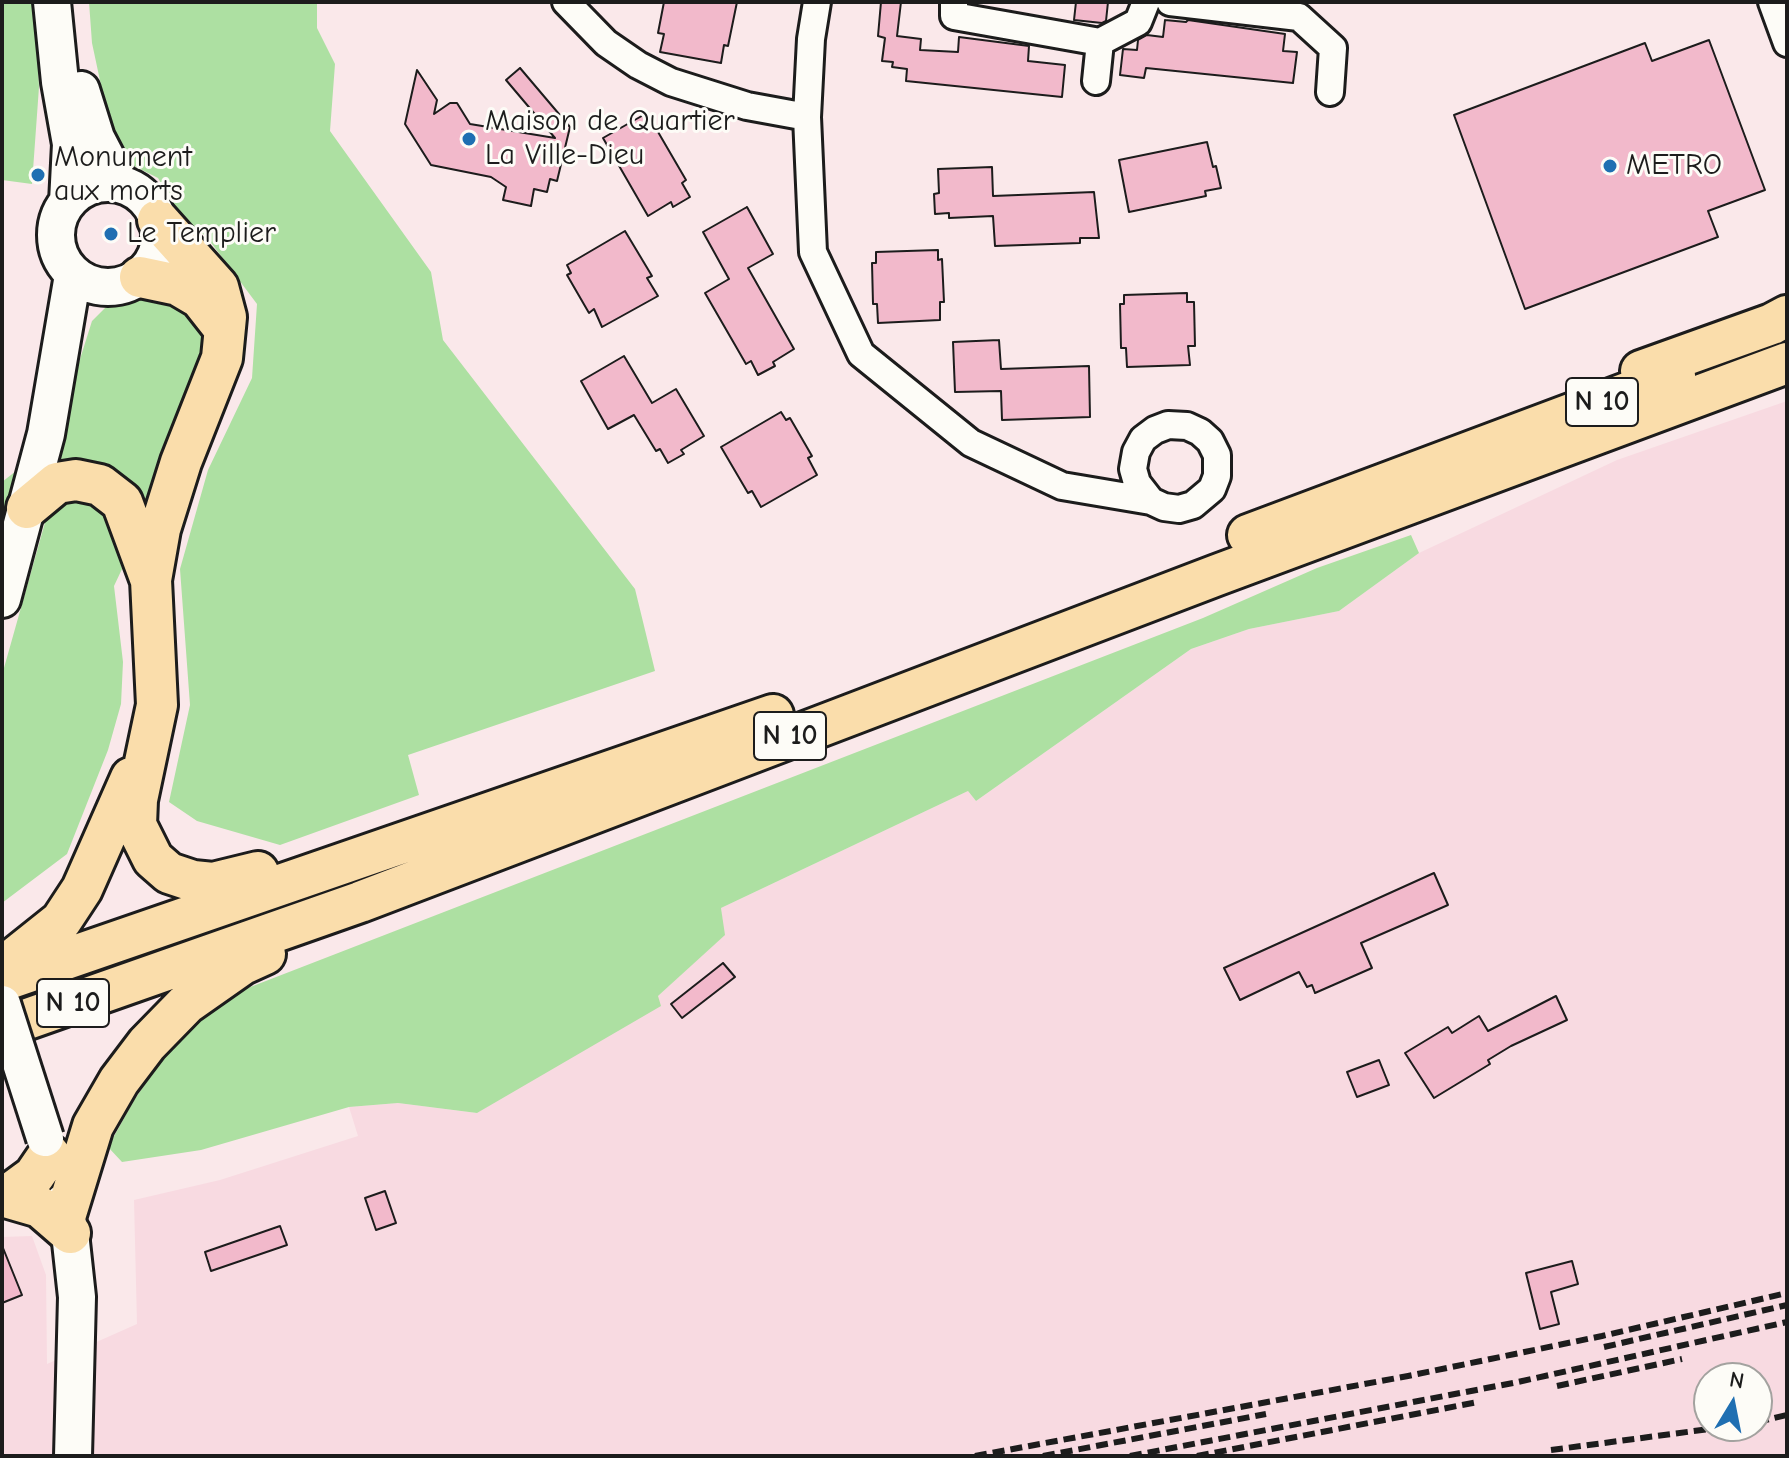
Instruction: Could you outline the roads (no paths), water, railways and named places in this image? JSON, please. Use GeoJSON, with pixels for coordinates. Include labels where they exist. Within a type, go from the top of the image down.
{"type":"FeatureCollection","features":[{"type":"Feature","properties":{"kind":"main road"},"geometry":{"type":"LineString","coordinates":[[158,220],[218,287],[226,317],[222,358],[167,501],[151,580],[157,705],[137,800],[136,825],[153,859],[169,873],[193,881],[213,883],[292,862],[318,873]]}},
{"type":"Feature","properties":{"kind":"main road"},"geometry":{"type":"LineString","coordinates":[[126,282],[178,285],[200,298],[225,330]]}},
{"type":"Feature","properties":{"kind":"main road"},"geometry":{"type":"LineString","coordinates":[[1549,422],[1638,372],[1787,316]]}},
{"type":"Feature","properties":{"kind":"main road","name":"N 10"},"geometry":{"type":"LineString","coordinates":[[2,1028],[360,902],[1127,609],[1427,483],[1549,422],[1787,333]]}},
{"type":"Feature","properties":{"kind":"main road","name":"N 10"},"geometry":{"type":"LineString","coordinates":[[2,981],[821,698],[1427,483],[1787,363]]}},
{"type":"Feature","properties":{"kind":"main road"},"geometry":{"type":"LineString","coordinates":[[27,508],[57,483],[76,480],[100,485],[122,502],[151,580]]}},
{"type":"Feature","properties":{"kind":"main road"},"geometry":{"type":"LineString","coordinates":[[2,968],[61,921],[82,889],[151,734]]}},
{"type":"Feature","properties":{"kind":"main road"},"geometry":{"type":"LineString","coordinates":[[4,1196],[40,1207],[68,1224],[93,1126],[119,1081],[147,1044],[186,1004],[243,964],[343,923],[360,902]]}},
{"type":"Feature","properties":{"kind":"main road"},"geometry":{"type":"LineString","coordinates":[[4,1196],[34,1176],[47,1146]]}},
{"type":"Feature","properties":{"kind":"street"},"geometry":{"type":"LineString","coordinates":[[52,2],[60,82],[71,144],[68,202]]}},
{"type":"Feature","properties":{"kind":"street"},"geometry":{"type":"LineString","coordinates":[[69,2],[70,39],[79,85],[96,138],[120,184]]}},
{"type":"Feature","properties":{"kind":"street"},"geometry":{"type":"LineString","coordinates":[[566,2],[606,43],[638,65],[671,82],[747,106],[807,117]]}},
{"type":"Feature","properties":{"kind":"street"},"geometry":{"type":"LineString","coordinates":[[817,2],[811,39],[807,117],[813,252],[861,354],[971,443],[1062,486],[1151,501]]}},
{"type":"Feature","properties":{"kind":"street"},"geometry":{"type":"LineString","coordinates":[[954,2],[954,16],[1100,42],[1138,22],[1146,2]]}},
{"type":"Feature","properties":{"kind":"street"},"geometry":{"type":"LineString","coordinates":[[1170,2],[1299,17],[1333,48],[1330,92]]}},
{"type":"Feature","properties":{"kind":"street"},"geometry":{"type":"LineString","coordinates":[[1772,2],[1787,43]]}},
{"type":"Feature","properties":{"kind":"street"},"geometry":{"type":"LineString","coordinates":[[1096,81],[1100,42]]}},
{"type":"Feature","properties":{"kind":"street"},"geometry":{"type":"LineString","coordinates":[[46,434],[87,322],[126,282],[151,265],[160,235],[158,220],[145,198],[120,184],[92,185],[68,202],[57,221],[57,248],[63,263],[73,275],[85,282],[126,282]]}},
{"type":"Feature","properties":{"kind":"street"},"geometry":{"type":"LineString","coordinates":[[2,599],[46,434],[73,275]]}},
{"type":"Feature","properties":{"kind":"street"},"geometry":{"type":"LineString","coordinates":[[2,1004],[68,1224],[77,1297],[73,1456]]}},
{"type":"Feature","properties":{"kind":"railway"},"geometry":{"type":"LineString","coordinates":[[975,1456],[1408,1376],[1602,1336],[1787,1293]]}},
{"type":"Feature","properties":{"kind":"railway"},"geometry":{"type":"LineString","coordinates":[[1604,1347],[1787,1305]]}},
{"type":"Feature","properties":{"kind":"railway"},"geometry":{"type":"LineString","coordinates":[[1130,1456],[1518,1382],[1787,1322]]}},
{"type":"Feature","properties":{"kind":"railway"},"geometry":{"type":"LineString","coordinates":[[1557,1386],[1682,1359]]}},
{"type":"Feature","properties":{"kind":"railway"},"geometry":{"type":"LineString","coordinates":[[1197,1456],[1478,1402]]}},
{"type":"Feature","properties":{"kind":"railway"},"geometry":{"type":"LineString","coordinates":[[1043,1456],[1266,1414]]}},
{"type":"Feature","properties":{"kind":"railway"},"geometry":{"type":"LineString","coordinates":[[1773,1418],[1787,1415]]}},
{"type":"Feature","properties":{"kind":"railway"},"geometry":{"type":"LineString","coordinates":[[1551,1450],[1693,1431]]}},
{"type":"Feature","properties":{"kind":"place","name":"Maison de Quartier La Ville-Dieu"},"geometry":{"type":"Point","coordinates":[469,139]}},
{"type":"Feature","properties":{"kind":"place","name":"METRO"},"geometry":{"type":"Point","coordinates":[1610,166]}},
{"type":"Feature","properties":{"kind":"place","name":"Monument aux morts"},"geometry":{"type":"Point","coordinates":[38,175]}},
{"type":"Feature","properties":{"kind":"place","name":"Le Templier"},"geometry":{"type":"Point","coordinates":[111,234]}}]}
